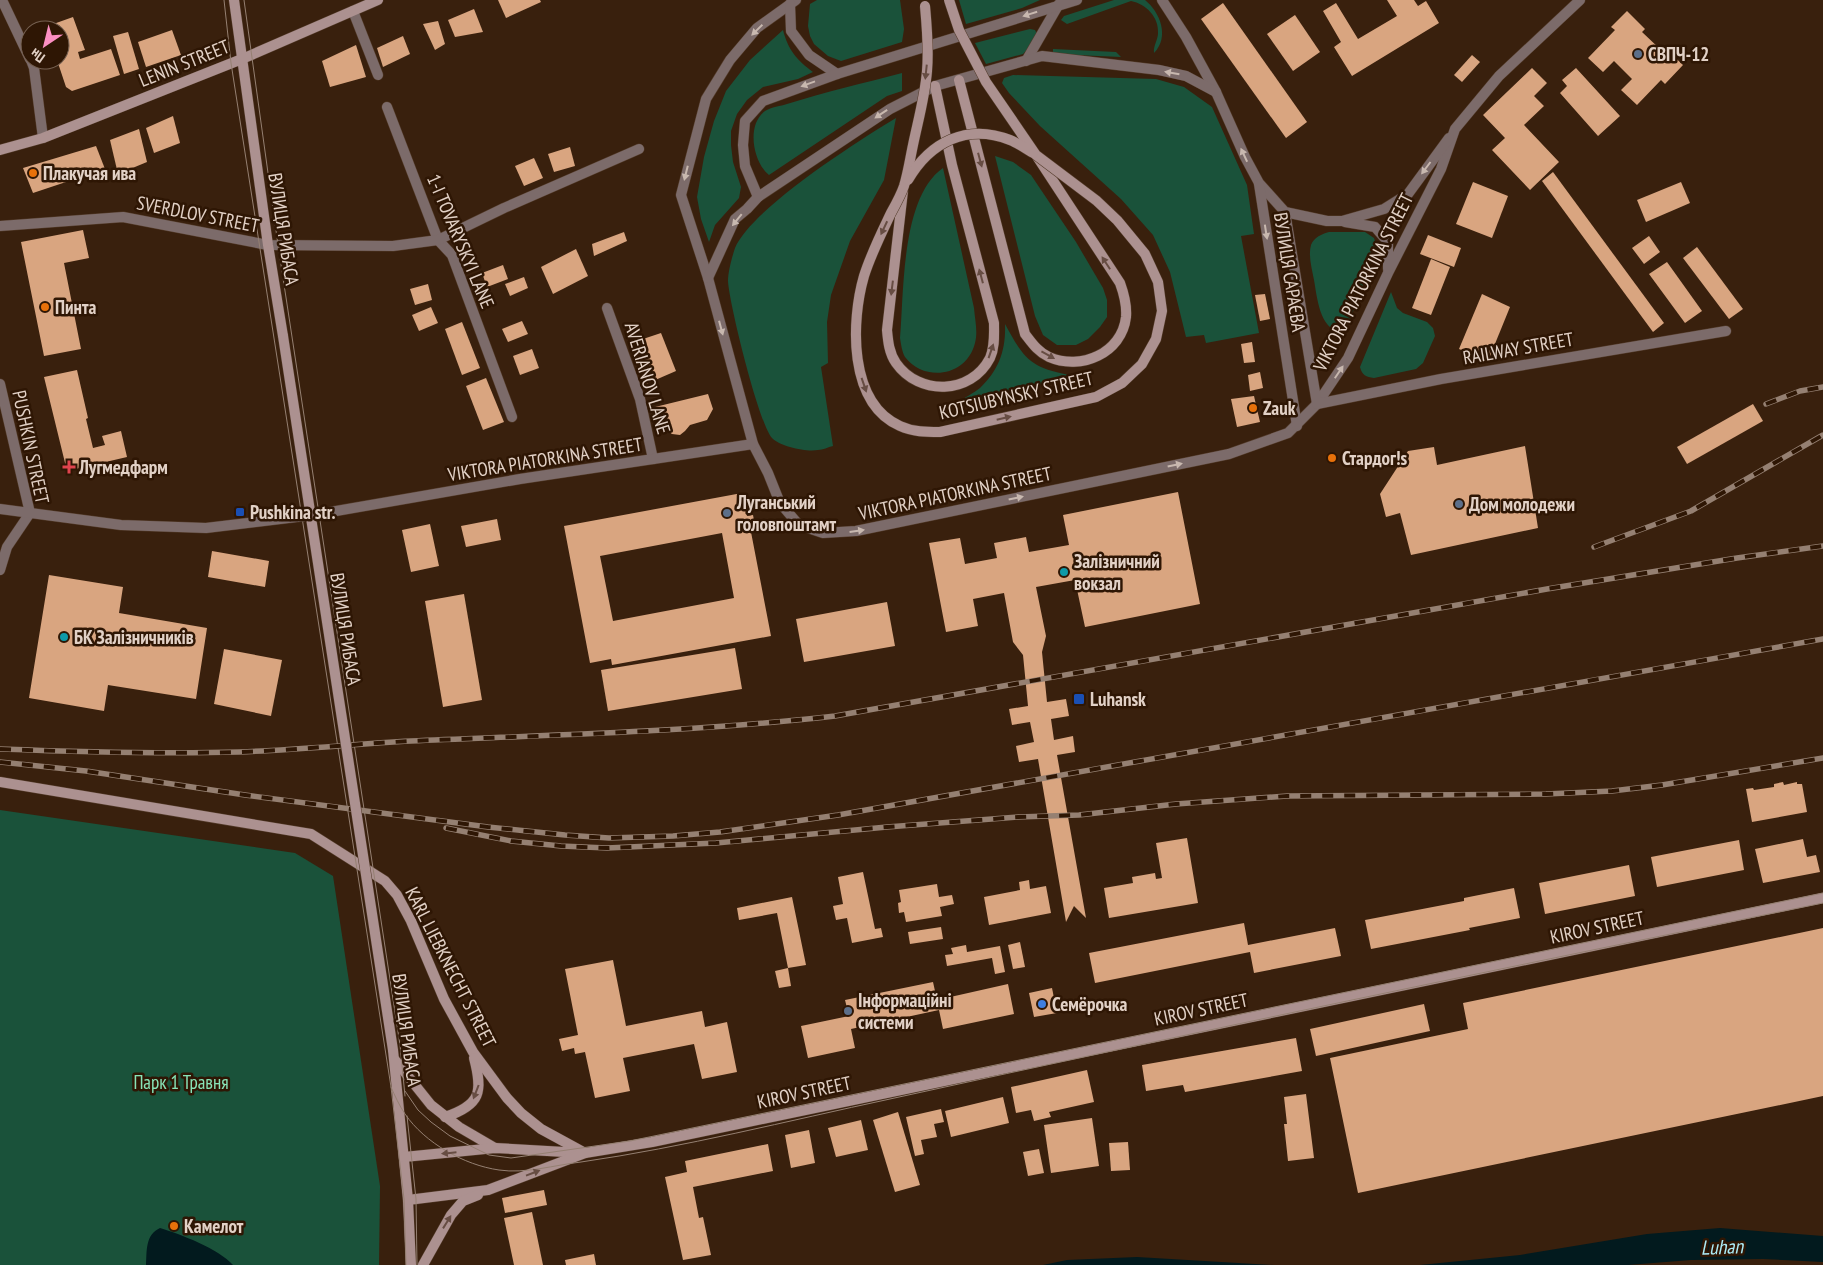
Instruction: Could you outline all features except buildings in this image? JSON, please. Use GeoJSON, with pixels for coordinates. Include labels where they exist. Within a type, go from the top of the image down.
{"type":"FeatureCollection","features":[{"type":"Feature","properties":{"kind":"street"},"geometry":{"type":"LineString","coordinates":[[2,0],[20,38]]}},
{"type":"Feature","properties":{"kind":"street","name":"ВУЛИЦЯ РИБАСА"},"geometry":{"type":"LineString","coordinates":[[234,0],[268,245],[394,1054],[408,1200],[411,1265]]}},
{"type":"Feature","properties":{"kind":"street","name":"LENIN STREET"},"geometry":{"type":"LineString","coordinates":[[0,150],[43,138],[242,60],[378,0]]}},
{"type":"Feature","properties":{"kind":"street","name":"KOTSIUBYNSKY STREET"},"geometry":{"type":"LineString","coordinates":[[924,0],[928,36],[927,70],[921,108],[904,187],[872,254],[864,277],[857,318],[855,349],[868,397],[881,414],[899,426],[919,432],[940,432],[1096,397],[1122,383],[1142,364],[1156,339],[1162,311],[1158,282],[1145,254],[1117,220],[1083,190],[1036,155],[986,82],[959,30],[949,0]]}},
{"type":"Feature","properties":{"kind":"street"},"geometry":{"type":"LineString","coordinates":[[758,197],[745,166],[743,145],[744,121],[763,101],[837,74],[1059,2],[1076,0]]}},
{"type":"Feature","properties":{"kind":"street"},"geometry":{"type":"LineString","coordinates":[[1162,0],[1186,37],[1216,92],[1244,157],[1259,183],[1285,212],[1318,404]]}},
{"type":"Feature","properties":{"kind":"street","name":"VIKTORA PIATORKINA STREET"},"geometry":{"type":"LineString","coordinates":[[0,509],[121,525],[206,528],[313,515],[520,479],[753,444],[768,473],[780,503],[799,525],[823,533],[856,531],[1229,454],[1288,433],[1318,404],[1348,358],[1388,273],[1441,170],[1455,129],[1499,76],[1580,0]]}},
{"type":"Feature","properties":{"kind":"street"},"geometry":{"type":"LineString","coordinates":[[793,2],[791,31],[808,55],[837,74]]}},
{"type":"Feature","properties":{"kind":"street"},"geometry":{"type":"LineString","coordinates":[[753,444],[708,278],[681,195],[706,99],[730,60],[757,28],[793,2]]}},
{"type":"Feature","properties":{"kind":"street"},"geometry":{"type":"LineString","coordinates":[[1026,61],[1059,2]]}},
{"type":"Feature","properties":{"kind":"street"},"geometry":{"type":"LineString","coordinates":[[353,11],[378,76]]}},
{"type":"Feature","properties":{"kind":"street"},"geometry":{"type":"LineString","coordinates":[[708,278],[735,219],[758,197],[890,108],[936,86],[1042,56],[1159,70],[1186,76],[1216,92]]}},
{"type":"Feature","properties":{"kind":"street"},"geometry":{"type":"LineString","coordinates":[[34,70],[43,138]]}},
{"type":"Feature","properties":{"kind":"street"},"geometry":{"type":"LineString","coordinates":[[936,86],[952,165],[994,323],[995,341],[990,357],[980,372],[966,382],[950,387],[934,387],[918,383],[905,374],[895,362],[889,347],[887,330],[904,187],[924,157],[938,145],[960,136],[979,134],[994,135],[1011,140],[1036,155],[1120,283],[1126,301],[1126,318],[1121,334],[1111,347],[1097,357],[1081,362],[1064,362],[1048,357],[1035,347],[1025,334],[1020,318],[959,80]]}},
{"type":"Feature","properties":{"kind":"street","name":"1-I TOVARYSKYI LANE"},"geometry":{"type":"LineString","coordinates":[[387,107],[438,240],[452,255],[512,417]]}},
{"type":"Feature","properties":{"kind":"street"},"geometry":{"type":"LineString","coordinates":[[1285,212],[1327,222],[1342,221],[1384,209],[1408,194],[1455,129]]}},
{"type":"Feature","properties":{"kind":"street","name":"SVERDLOV STREET"},"geometry":{"type":"LineString","coordinates":[[0,226],[123,217],[268,245],[393,246],[438,240],[504,208],[639,149]]}},
{"type":"Feature","properties":{"kind":"street","name":"ВУЛИЦЯ САРАЄВА"},"geometry":{"type":"LineString","coordinates":[[1259,183],[1296,426]]}},
{"type":"Feature","properties":{"kind":"street"},"geometry":{"type":"LineString","coordinates":[[1342,221],[1375,228],[1388,242],[1388,273]]}},
{"type":"Feature","properties":{"kind":"street","name":"AVERIANOV LANE"},"geometry":{"type":"LineString","coordinates":[[607,308],[640,399],[653,459]]}},
{"type":"Feature","properties":{"kind":"street","name":"RAILWAY STREET"},"geometry":{"type":"LineString","coordinates":[[1318,404],[1441,379],[1726,331]]}},
{"type":"Feature","properties":{"kind":"street","name":"PUSHKIN STREET"},"geometry":{"type":"LineString","coordinates":[[0,384],[30,512],[4,546],[0,570]]}},
{"type":"Feature","properties":{"kind":"street","name":"KARL LIEBKNECHT STREET"},"geometry":{"type":"LineString","coordinates":[[0,782],[311,834],[385,882],[397,895],[411,921],[444,999],[473,1052],[507,1098],[521,1113],[541,1129],[585,1153]]}},
{"type":"Feature","properties":{"kind":"street","name":"KIROV STREET"},"geometry":{"type":"LineString","coordinates":[[408,1200],[488,1190],[585,1153],[652,1142],[1823,898]]}},
{"type":"Feature","properties":{"kind":"street"},"geometry":{"type":"LineString","coordinates":[[445,1117],[463,1111],[474,1099],[478,1090],[480,1080],[473,1052]]}},
{"type":"Feature","properties":{"kind":"street"},"geometry":{"type":"LineString","coordinates":[[394,1054],[431,1106],[445,1117],[495,1148]]}},
{"type":"Feature","properties":{"kind":"street","name":"KIROV STREET"},"geometry":{"type":"LineString","coordinates":[[404,1158],[495,1148],[585,1153]]}},
{"type":"Feature","properties":{"kind":"street"},"geometry":{"type":"LineString","coordinates":[[424,1265],[451,1215],[463,1201],[488,1190]]}},
{"type":"Feature","properties":{"kind":"green space"},"geometry":{"type":"Polygon","coordinates":[[[817,0],[900,0],[904,29],[902,42],[841,61],[828,56],[814,44],[808,26],[810,4],[817,0]]]}},
{"type":"Feature","properties":{"kind":"green space"},"geometry":{"type":"Polygon","coordinates":[[[959,0],[1040,0],[1022,8],[966,24],[959,0]]]}},
{"type":"Feature","properties":{"kind":"green space"},"geometry":{"type":"Polygon","coordinates":[[[1114,0],[1145,0],[1155,11],[1159,18],[1162,32],[1159,47],[1154,53],[1158,27],[1150,12],[1137,3],[1131,1],[1067,24],[1061,20],[1064,16],[1114,0]]]}},
{"type":"Feature","properties":{"kind":"green space"},"geometry":{"type":"Polygon","coordinates":[[[1030,29],[1035,30],[1037,34],[1023,54],[986,64],[975,43],[1030,29]]]}},
{"type":"Feature","properties":{"kind":"green space"},"geometry":{"type":"Polygon","coordinates":[[[783,30],[794,54],[813,72],[798,79],[763,87],[747,100],[737,114],[731,131],[731,145],[733,162],[741,187],[739,198],[715,225],[709,242],[701,219],[697,197],[704,157],[714,121],[726,91],[750,60],[783,30]]]}},
{"type":"Feature","properties":{"kind":"green space"},"geometry":{"type":"Polygon","coordinates":[[[1053,49],[1116,52],[1121,57],[1053,54],[1053,49]]]}},
{"type":"Feature","properties":{"kind":"green space"},"geometry":{"type":"Polygon","coordinates":[[[902,73],[902,91],[887,96],[769,175],[763,169],[756,153],[754,134],[755,125],[765,111],[902,73]]]}},
{"type":"Feature","properties":{"kind":"green space"},"geometry":{"type":"Polygon","coordinates":[[[1013,75],[1156,79],[1184,87],[1212,107],[1247,185],[1254,234],[1241,236],[1259,333],[1206,343],[1204,335],[1186,337],[1170,272],[1153,235],[1121,199],[1040,126],[1009,93],[1002,83],[1004,78],[1013,75]]]}},
{"type":"Feature","properties":{"kind":"green space"},"geometry":{"type":"Polygon","coordinates":[[[896,118],[884,180],[850,241],[831,295],[827,322],[828,363],[821,367],[833,446],[822,450],[813,450],[787,446],[772,438],[766,428],[733,313],[728,281],[729,269],[735,248],[745,232],[783,196],[833,159],[896,118]]]}},
{"type":"Feature","properties":{"kind":"green space"},"geometry":{"type":"Polygon","coordinates":[[[995,156],[1013,162],[1031,175],[1076,242],[1103,288],[1107,300],[1107,317],[1088,339],[1076,345],[1057,345],[1043,335],[1035,316],[995,156]]]}},
{"type":"Feature","properties":{"kind":"green space"},"geometry":{"type":"Polygon","coordinates":[[[943,168],[974,308],[976,335],[971,354],[964,363],[955,369],[934,373],[913,365],[905,357],[900,338],[904,272],[912,222],[919,200],[929,182],[943,168]]]}},
{"type":"Feature","properties":{"kind":"green space"},"geometry":{"type":"Polygon","coordinates":[[[1329,232],[1365,232],[1374,238],[1377,248],[1345,330],[1337,330],[1330,327],[1321,313],[1311,262],[1310,249],[1312,242],[1319,236],[1329,232]]]}},
{"type":"Feature","properties":{"kind":"green space"},"geometry":{"type":"Polygon","coordinates":[[[1391,292],[1397,308],[1403,313],[1427,322],[1433,328],[1435,336],[1423,363],[1416,369],[1374,378],[1369,377],[1363,374],[1360,367],[1391,292]]]}},
{"type":"Feature","properties":{"kind":"green space"},"geometry":{"type":"Polygon","coordinates":[[[1005,324],[1018,347],[1031,361],[1048,370],[1074,376],[957,404],[980,388],[997,367],[1003,351],[1005,324]]]}},
{"type":"Feature","properties":{"kind":"green space","name":"Парк 1 Травня"},"geometry":{"type":"Polygon","coordinates":[[[0,810],[295,853],[333,876],[380,1186],[379,1265],[0,1265],[0,810]]]}},
{"type":"Feature","properties":{"kind":"water"},"geometry":{"type":"Polygon","coordinates":[[[160,1228],[209,1248],[233,1265],[146,1265],[149,1239],[160,1228]]]}},
{"type":"Feature","properties":{"kind":"water","name":"Luhan"},"geometry":{"type":"Polygon","coordinates":[[[1720,1228],[1823,1236],[1823,1262],[1763,1259],[1691,1260],[1628,1265],[1420,1265],[1520,1255],[1647,1234],[1720,1228]]]}},
{"type":"Feature","properties":{"kind":"water"},"geometry":{"type":"Polygon","coordinates":[[[1137,1257],[1274,1265],[1043,1265],[1067,1260],[1137,1257]]]}},
{"type":"Feature","properties":{"kind":"tram line"},"geometry":{"type":"LineString","coordinates":[[224,0],[231,63],[391,1087],[404,1199],[406,1265]]}},
{"type":"Feature","properties":{"kind":"tram line"},"geometry":{"type":"LineString","coordinates":[[244,0],[278,245],[400,1045],[405,1096]]}},
{"type":"Feature","properties":{"kind":"tram line"},"geometry":{"type":"LineString","coordinates":[[405,1091],[418,1110],[450,1136],[489,1155],[511,1158],[630,1141],[1823,893]]}},
{"type":"Feature","properties":{"kind":"tram line"},"geometry":{"type":"LineString","coordinates":[[391,1087],[403,1111],[413,1125],[446,1151],[472,1163],[499,1170],[530,1170],[620,1156],[697,1141],[1239,1024],[1823,903]]}},
{"type":"Feature","properties":{"kind":"tram line"},"geometry":{"type":"LineString","coordinates":[[407,1116],[416,1199],[417,1265]]}},
{"type":"Feature","properties":{"kind":"railway"},"geometry":{"type":"LineString","coordinates":[[1766,404],[1800,391],[1823,387]]}},
{"type":"Feature","properties":{"kind":"railway"},"geometry":{"type":"LineString","coordinates":[[1594,547],[1691,511],[1823,435]]}},
{"type":"Feature","properties":{"kind":"railway"},"geometry":{"type":"LineString","coordinates":[[0,749],[179,753],[239,752],[411,741],[729,726],[835,716],[1547,589],[1823,546]]}},
{"type":"Feature","properties":{"kind":"railway"},"geometry":{"type":"LineString","coordinates":[[0,762],[86,771],[245,795],[488,827],[609,838],[673,836],[720,832],[838,815],[1823,639]]}},
{"type":"Feature","properties":{"kind":"railway"},"geometry":{"type":"LineString","coordinates":[[446,828],[511,841],[561,846],[607,848],[716,843],[887,827],[1018,817],[1079,815],[1176,804],[1287,796],[1546,794],[1612,791],[1662,785],[1823,758]]}},
{"type":"Feature","properties":{"kind":"place","name":"СВПЧ-12"},"geometry":{"type":"Point","coordinates":[1638,54]}},
{"type":"Feature","properties":{"kind":"place","name":"Плакучая ива"},"geometry":{"type":"Point","coordinates":[33,173]}},
{"type":"Feature","properties":{"kind":"place","name":"Пинта"},"geometry":{"type":"Point","coordinates":[45,307]}},
{"type":"Feature","properties":{"kind":"place","name":"Zauk"},"geometry":{"type":"Point","coordinates":[1253,408]}},
{"type":"Feature","properties":{"kind":"place","name":"Стардог!s"},"geometry":{"type":"Point","coordinates":[1332,458]}},
{"type":"Feature","properties":{"kind":"place","name":"Лугмедфарм"},"geometry":{"type":"Point","coordinates":[69,467]}},
{"type":"Feature","properties":{"kind":"place","name":"Дом молодежи"},"geometry":{"type":"Point","coordinates":[1459,504]}},
{"type":"Feature","properties":{"kind":"place","name":"Pushkina str."},"geometry":{"type":"Point","coordinates":[240,512]}},
{"type":"Feature","properties":{"kind":"place","name":"Луганський головпоштамт"},"geometry":{"type":"Point","coordinates":[727,513]}},
{"type":"Feature","properties":{"kind":"place","name":"Залізничний вокзал"},"geometry":{"type":"Point","coordinates":[1064,572]}},
{"type":"Feature","properties":{"kind":"place","name":"БК Залізничників"},"geometry":{"type":"Point","coordinates":[64,637]}},
{"type":"Feature","properties":{"kind":"place","name":"Luhansk"},"geometry":{"type":"Point","coordinates":[1079,699]}},
{"type":"Feature","properties":{"kind":"place","name":"Семёрочка"},"geometry":{"type":"Point","coordinates":[1042,1004]}},
{"type":"Feature","properties":{"kind":"place","name":"Інформаційні системи"},"geometry":{"type":"Point","coordinates":[848,1011]}},
{"type":"Feature","properties":{"kind":"place","name":"Камелот"},"geometry":{"type":"Point","coordinates":[174,1226]}}]}
